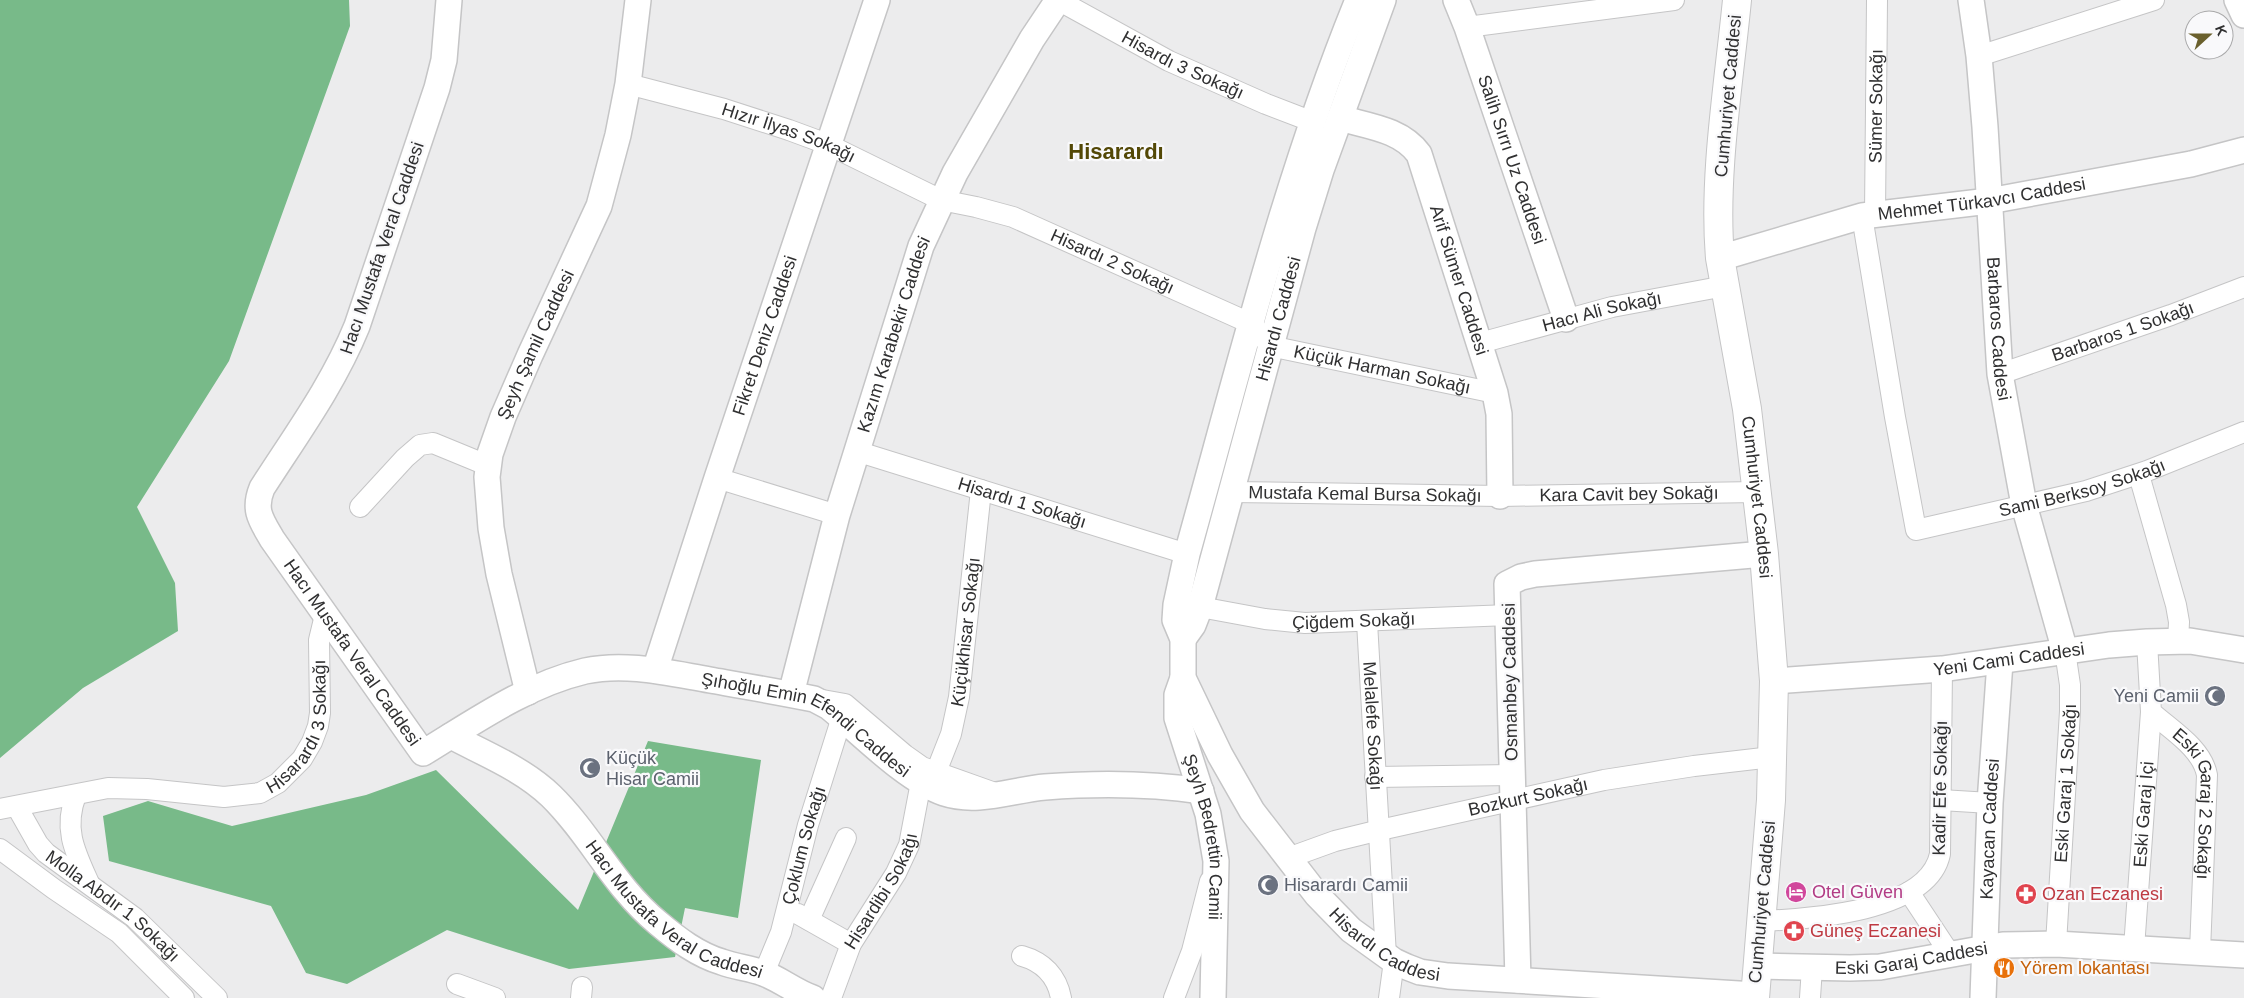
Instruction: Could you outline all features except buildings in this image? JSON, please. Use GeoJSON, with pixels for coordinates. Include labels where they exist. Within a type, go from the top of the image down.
{"type":"FeatureCollection","features":[{"type":"Feature","properties":{"kind":"main road","name":"Cumhuriyet Caddesi"},"geometry":{"type":"LineString","coordinates":[[1737,0],[1721,166],[1718,232],[1720,258],[1746,400],[1764,554],[1774,681],[1771,800],[1755,996]]}},
{"type":"Feature","properties":{"kind":"street","name":"Hacı Mustafa Veral Caddesi"},"geometry":{"type":"LineString","coordinates":[[424,753],[272,539],[260,519],[257,502],[271,475],[328,388],[344,358],[357,326],[437,88],[444,60],[449,0]]}},
{"type":"Feature","properties":{"kind":"street","name":"Şeyh Şamil Caddesi"},"geometry":{"type":"LineString","coordinates":[[528,692],[497,565],[488,500],[488,466],[490,454],[503,417],[599,206],[618,135],[628,84],[638,0]]}},
{"type":"Feature","properties":{"kind":"street","name":"Fikret Deniz Caddesi"},"geometry":{"type":"LineString","coordinates":[[655,670],[716,478],[877,0]]}},
{"type":"Feature","properties":{"kind":"street","name":"Hisardı 3 Sokağı"},"geometry":{"type":"LineString","coordinates":[[1058,0],[1169,61],[1266,104],[1313,122]]}},
{"type":"Feature","properties":{"kind":"street","name":"Kazım Karabekir Caddesi"},"geometry":{"type":"LineString","coordinates":[[803,697],[837,516],[904,296],[922,246],[941,200],[1004,87],[1058,0]]}},
{"type":"Feature","properties":{"kind":"street","name":"Hisardı Caddesi"},"geometry":{"type":"LineString","coordinates":[[1358,0],[1290,190],[1186,554],[1175,620],[1183,639],[1183,678],[1220,755],[1252,811],[1330,910],[1351,930],[1390,958],[1420,972],[1434,974],[1755,996]]}},
{"type":"Feature","properties":{"kind":"street","name":"Hisardı Caddesi"},"geometry":{"type":"LineString","coordinates":[[1183,639],[1193,625],[1200,607],[1303,228],[1340,118],[1383,0]]}},
{"type":"Feature","properties":{"kind":"street","name":"Salih Sırrı Uz Caddesi"},"geometry":{"type":"LineString","coordinates":[[1456,0],[1467,27],[1566,319]]}},
{"type":"Feature","properties":{"kind":"street"},"geometry":{"type":"LineString","coordinates":[[1467,27],[1674,0]]}},
{"type":"Feature","properties":{"kind":"street","name":"Sümer Sokağı"},"geometry":{"type":"LineString","coordinates":[[1877,0],[1868,215],[1895,417],[1916,530]]}},
{"type":"Feature","properties":{"kind":"street","name":"Barbaros Caddesi"},"geometry":{"type":"LineString","coordinates":[[1971,0],[1979,56],[2000,374],[2024,506],[2065,651]]}},
{"type":"Feature","properties":{"kind":"street"},"geometry":{"type":"LineString","coordinates":[[1979,56],[2154,0]]}},
{"type":"Feature","properties":{"kind":"street"},"geometry":{"type":"LineString","coordinates":[[2237,0],[2244,15]]}},
{"type":"Feature","properties":{"kind":"street","name":"Hızır İlyas Sokağı"},"geometry":{"type":"LineString","coordinates":[[628,84],[724,109],[827,144],[941,200]]}},
{"type":"Feature","properties":{"kind":"street","name":"Arif Sümer Caddesi"},"geometry":{"type":"LineString","coordinates":[[1340,118],[1397,134],[1406,139],[1419,154],[1495,393],[1499,414],[1500,496]]}},
{"type":"Feature","properties":{"kind":"street","name":"Mehmet Türkavcı Caddesi"},"geometry":{"type":"LineString","coordinates":[[1720,258],[1868,215],[1989,201],[2191,164],[2244,150]]}},
{"type":"Feature","properties":{"kind":"street","name":"Hisardı 2 Sokağı"},"geometry":{"type":"LineString","coordinates":[[941,200],[1013,217],[1252,324],[1270,346]]}},
{"type":"Feature","properties":{"kind":"street","name":"Hacı Ali Sokağı"},"geometry":{"type":"LineString","coordinates":[[1480,343],[1612,307],[1725,286]]}},
{"type":"Feature","properties":{"kind":"street","name":"Barbaros 1 Sokağı"},"geometry":{"type":"LineString","coordinates":[[2000,374],[2171,315],[2244,287]]}},
{"type":"Feature","properties":{"kind":"street","name":"Küçük Harman Sokağı"},"geometry":{"type":"LineString","coordinates":[[1270,346],[1495,393]]}},
{"type":"Feature","properties":{"kind":"street","name":"Sami Berksoy Sokağı"},"geometry":{"type":"LineString","coordinates":[[1916,530],[2086,492],[2138,474],[2244,432]]}},
{"type":"Feature","properties":{"kind":"street"},"geometry":{"type":"LineString","coordinates":[[360,507],[405,458],[420,445],[433,443],[488,466]]}},
{"type":"Feature","properties":{"kind":"street","name":"Hisardı 1 Sokağı"},"geometry":{"type":"LineString","coordinates":[[856,451],[1186,554]]}},
{"type":"Feature","properties":{"kind":"street"},"geometry":{"type":"LineString","coordinates":[[2138,474],[2176,605],[2178,641]]}},
{"type":"Feature","properties":{"kind":"street"},"geometry":{"type":"LineString","coordinates":[[716,478],[837,516]]}},
{"type":"Feature","properties":{"kind":"street","name":"Küçükhisar Sokağı"},"geometry":{"type":"LineString","coordinates":[[929,777],[951,734],[959,697],[981,490]]}},
{"type":"Feature","properties":{"kind":"street","name":"Mustafa Kemal Bursa Sokağı"},"geometry":{"type":"LineString","coordinates":[[1230,492],[1500,496]]}},
{"type":"Feature","properties":{"kind":"street","name":"Kara Cavit bey Sokağı"},"geometry":{"type":"LineString","coordinates":[[1500,496],[1757,492]]}},
{"type":"Feature","properties":{"kind":"street","name":"Osmanbey Caddesi"},"geometry":{"type":"LineString","coordinates":[[1518,980],[1507,584],[1521,577],[1764,554]]}},
{"type":"Feature","properties":{"kind":"street","name":"Çiğdem Sokağı"},"geometry":{"type":"LineString","coordinates":[[1200,607],[1296,622],[1367,622],[1509,615]]}},
{"type":"Feature","properties":{"kind":"street","name":"Hisarardı 3 Sokağı"},"geometry":{"type":"LineString","coordinates":[[9,808],[108,788],[128,787],[224,797],[260,793],[278,783],[302,759],[312,742],[318,726],[320,713],[319,640],[325,615]]}},
{"type":"Feature","properties":{"kind":"street","name":"Melalefe Sokağı"},"geometry":{"type":"LineString","coordinates":[[1367,622],[1375,777],[1390,958],[1389,998]]}},
{"type":"Feature","properties":{"kind":"street","name":"Yeni Cami Caddesi"},"geometry":{"type":"LineString","coordinates":[[1774,681],[1942,669],[2065,651],[2146,642],[2178,641],[2244,650]]}},
{"type":"Feature","properties":{"kind":"street","name":"Eski Garaj 2 Sokağı"},"geometry":{"type":"LineString","coordinates":[[2146,642],[2151,712],[2197,753],[2205,763],[2207,775],[2200,951]]}},
{"type":"Feature","properties":{"kind":"street","name":"Eski Garaj 1 Sokağı"},"geometry":{"type":"LineString","coordinates":[[2056,944],[2070,711],[2070,685],[2065,651]]}},
{"type":"Feature","properties":{"kind":"street","name":"Kayacan Caddesi"},"geometry":{"type":"LineString","coordinates":[[1983,998],[1990,803],[2000,662]]}},
{"type":"Feature","properties":{"kind":"street","name":"Şıhoğlu Emin Efendi Caddesi"},"geometry":{"type":"LineString","coordinates":[[424,753],[528,692],[586,671],[619,668],[655,670],[803,697],[829,707],[908,774],[929,777],[945,794],[960,797],[982,797],[1024,789],[1130,783],[1201,791]]}},
{"type":"Feature","properties":{"kind":"street","name":"Kadir Efe Sokağı"},"geometry":{"type":"LineString","coordinates":[[1762,921],[1828,916],[1890,900],[1910,892],[1931,875],[1938,866],[1940,854],[1942,669]]}},
{"type":"Feature","properties":{"kind":"street","name":"Şeyh Bedrettin Camii"},"geometry":{"type":"LineString","coordinates":[[1183,678],[1177,695],[1177,718],[1208,814],[1216,861],[1213,998]]}},
{"type":"Feature","properties":{"kind":"street"},"geometry":{"type":"LineString","coordinates":[[803,697],[845,704],[929,777]]}},
{"type":"Feature","properties":{"kind":"street","name":"Eski Garaj İçi"},"geometry":{"type":"LineString","coordinates":[[2134,948],[2151,712]]}},
{"type":"Feature","properties":{"kind":"street","name":"Çoklum Sokağı"},"geometry":{"type":"LineString","coordinates":[[764,973],[781,932],[808,825],[842,718]]}},
{"type":"Feature","properties":{"kind":"street","name":"Hacı Mustafa Veral Caddesi"},"geometry":{"type":"LineString","coordinates":[[451,736],[526,775],[540,786],[570,818],[615,879],[635,902],[674,936],[689,946],[722,962],[764,973],[794,991],[813,998]]}},
{"type":"Feature","properties":{"kind":"street","name":"Bozkurt Sokağı"},"geometry":{"type":"LineString","coordinates":[[1288,858],[1335,840],[1513,800],[1637,775],[1772,756]]}},
{"type":"Feature","properties":{"kind":"street"},"geometry":{"type":"LineString","coordinates":[[1375,777],[1512,775]]}},
{"type":"Feature","properties":{"kind":"street","name":"Hisardibi Sokağı"},"geometry":{"type":"LineString","coordinates":[[831,998],[851,944],[905,855],[929,777]]}},
{"type":"Feature","properties":{"kind":"street"},"geometry":{"type":"LineString","coordinates":[[76,795],[71,809],[70,833],[89,883]]}},
{"type":"Feature","properties":{"kind":"street"},"geometry":{"type":"LineString","coordinates":[[1940,800],[1990,803]]}},
{"type":"Feature","properties":{"kind":"street","name":"Molla Abdır 1 Sokağı"},"geometry":{"type":"LineString","coordinates":[[9,808],[46,853],[135,918],[217,998]]}},
{"type":"Feature","properties":{"kind":"street"},"geometry":{"type":"LineString","coordinates":[[809,920],[846,838]]}},
{"type":"Feature","properties":{"kind":"street"},"geometry":{"type":"LineString","coordinates":[[0,849],[54,889],[119,933],[184,998]]}},
{"type":"Feature","properties":{"kind":"street"},"geometry":{"type":"LineString","coordinates":[[1174,998],[1192,951],[1216,861]]}},
{"type":"Feature","properties":{"kind":"street"},"geometry":{"type":"LineString","coordinates":[[1910,892],[1950,954]]}},
{"type":"Feature","properties":{"kind":"street"},"geometry":{"type":"LineString","coordinates":[[788,908],[851,944]]}},
{"type":"Feature","properties":{"kind":"street","name":"Eski Garaj Caddesi"},"geometry":{"type":"LineString","coordinates":[[1758,966],[1880,966],[1984,947],[2056,944],[2244,955]]}},
{"type":"Feature","properties":{"kind":"street"},"geometry":{"type":"LineString","coordinates":[[1022,956],[1041,964],[1050,972],[1061,998]]}},
{"type":"Feature","properties":{"kind":"street"},"geometry":{"type":"LineString","coordinates":[[1810,998],[1812,967]]}},
{"type":"Feature","properties":{"kind":"street"},"geometry":{"type":"LineString","coordinates":[[457,984],[495,998]]}},
{"type":"Feature","properties":{"kind":"green space"},"geometry":{"type":"Polygon","coordinates":[[[0,0],[349,0],[350,26],[229,361],[137,507],[175,583],[178,631],[83,688],[0,758],[0,0]]]}},
{"type":"Feature","properties":{"kind":"green space"},"geometry":{"type":"Polygon","coordinates":[[[648,741],[761,760],[738,918],[685,908],[675,957],[569,969],[447,930],[347,984],[306,973],[271,906],[109,861],[103,816],[148,801],[232,826],[366,795],[436,770],[578,910],[648,741]]]}},
{"type":"Feature","properties":{"kind":"place","name":"Yeni Camii"},"geometry":{"type":"Point","coordinates":[2215,696]}},
{"type":"Feature","properties":{"kind":"place","name":"Küçük Hisar Camii"},"geometry":{"type":"Point","coordinates":[590,768]}},
{"type":"Feature","properties":{"kind":"place","name":"Hisarardı Camii"},"geometry":{"type":"Point","coordinates":[1268,885]}},
{"type":"Feature","properties":{"kind":"place","name":"Otel Güven"},"geometry":{"type":"Point","coordinates":[1796,892]}},
{"type":"Feature","properties":{"kind":"place","name":"Ozan Eczanesi"},"geometry":{"type":"Point","coordinates":[2026,894]}},
{"type":"Feature","properties":{"kind":"place","name":"Güneş Eczanesi"},"geometry":{"type":"Point","coordinates":[1794,931]}},
{"type":"Feature","properties":{"kind":"place","name":"Yörem lokantası"},"geometry":{"type":"Point","coordinates":[2004,968]}},
{"type":"Feature","properties":{"kind":"district","name":"Hisarardı"},"geometry":{"type":"Point","coordinates":[1116,151]}}]}
